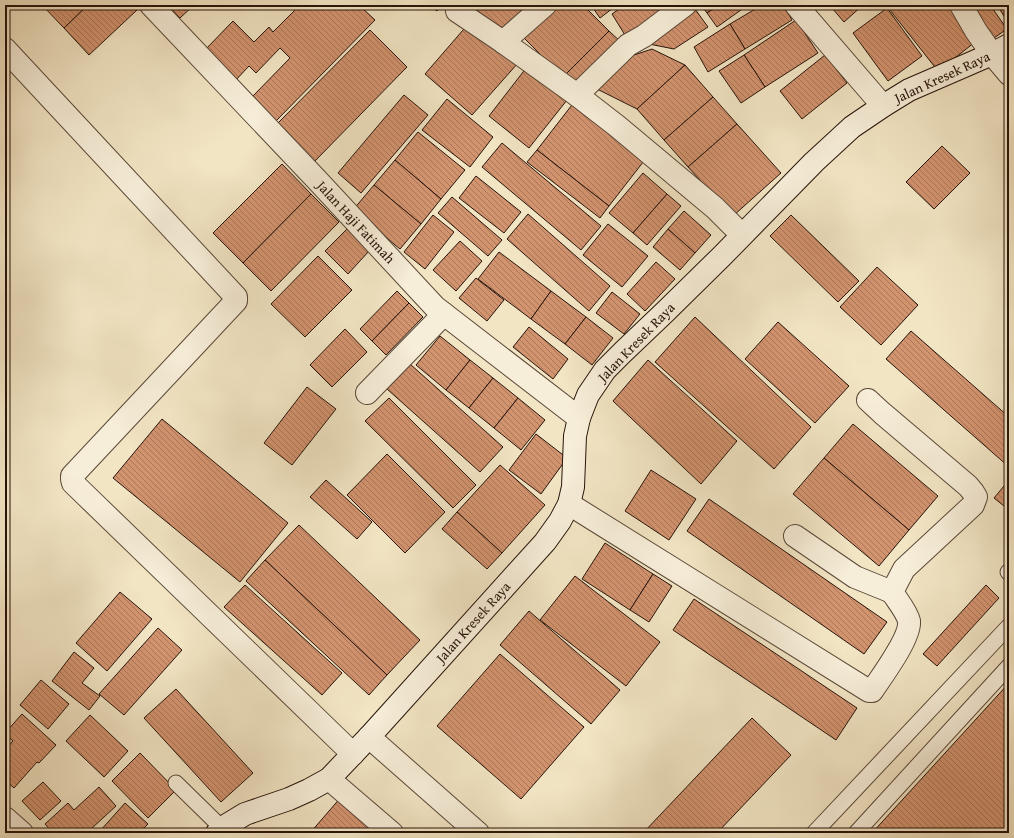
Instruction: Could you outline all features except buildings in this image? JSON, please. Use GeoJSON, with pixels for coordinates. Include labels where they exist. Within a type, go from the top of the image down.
{"type":"FeatureCollection","features":[{"type":"Feature","properties":{"kind":"street","name":"Jalan Haji Fatimah"},"geometry":{"type":"LineString","coordinates":[[151,5],[435,307],[579,418]]}},
{"type":"Feature","properties":{"kind":"street"},"geometry":{"type":"LineString","coordinates":[[503,42],[545,5]]}},
{"type":"Feature","properties":{"kind":"street"},"geometry":{"type":"LineString","coordinates":[[577,95],[628,45],[644,36],[685,5]]}},
{"type":"Feature","properties":{"kind":"street"},"geometry":{"type":"LineString","coordinates":[[796,5],[883,106]]}},
{"type":"Feature","properties":{"kind":"street"},"geometry":{"type":"LineString","coordinates":[[961,5],[976,31],[1000,49],[1009,74]]}},
{"type":"Feature","properties":{"kind":"street"},"geometry":{"type":"LineString","coordinates":[[457,11],[577,95],[617,126],[708,203],[742,236]]}},
{"type":"Feature","properties":{"kind":"street"},"geometry":{"type":"LineString","coordinates":[[5,49],[236,297],[236,301],[72,476],[72,481],[353,754]]}},
{"type":"Feature","properties":{"kind":"street","name":"Jalan Kresek Raya"},"geometry":{"type":"LineString","coordinates":[[219,831],[245,814],[289,799],[329,779],[546,542],[560,522],[569,504],[573,487],[575,436],[579,418],[588,395],[605,370],[742,236],[814,162],[852,127],[909,90],[1000,49]]}},
{"type":"Feature","properties":{"kind":"street"},"geometry":{"type":"LineString","coordinates":[[367,393],[444,314]]}},
{"type":"Feature","properties":{"kind":"street"},"geometry":{"type":"LineString","coordinates":[[868,400],[968,486],[976,497],[973,505],[904,569],[892,592]]}},
{"type":"Feature","properties":{"kind":"street"},"geometry":{"type":"LineString","coordinates":[[569,504],[869,691],[872,691],[904,642],[908,631],[908,617],[892,592],[855,576],[795,536]]}},
{"type":"Feature","properties":{"kind":"street"},"geometry":{"type":"LineString","coordinates":[[369,737],[478,833]]}},
{"type":"Feature","properties":{"kind":"street"},"geometry":{"type":"LineString","coordinates":[[329,779],[392,833]]}},
{"type":"Feature","properties":{"kind":"street"},"geometry":{"type":"LineString","coordinates":[[5,818],[22,833]]}},
{"type":"Feature","properties":{"kind":"lane"},"geometry":{"type":"LineString","coordinates":[[814,833],[1009,626]]}},
{"type":"Feature","properties":{"kind":"lane"},"geometry":{"type":"LineString","coordinates":[[856,833],[1009,666]]}},
{"type":"Feature","properties":{"kind":"lane"},"geometry":{"type":"LineString","coordinates":[[176,783],[219,831]]}}]}
